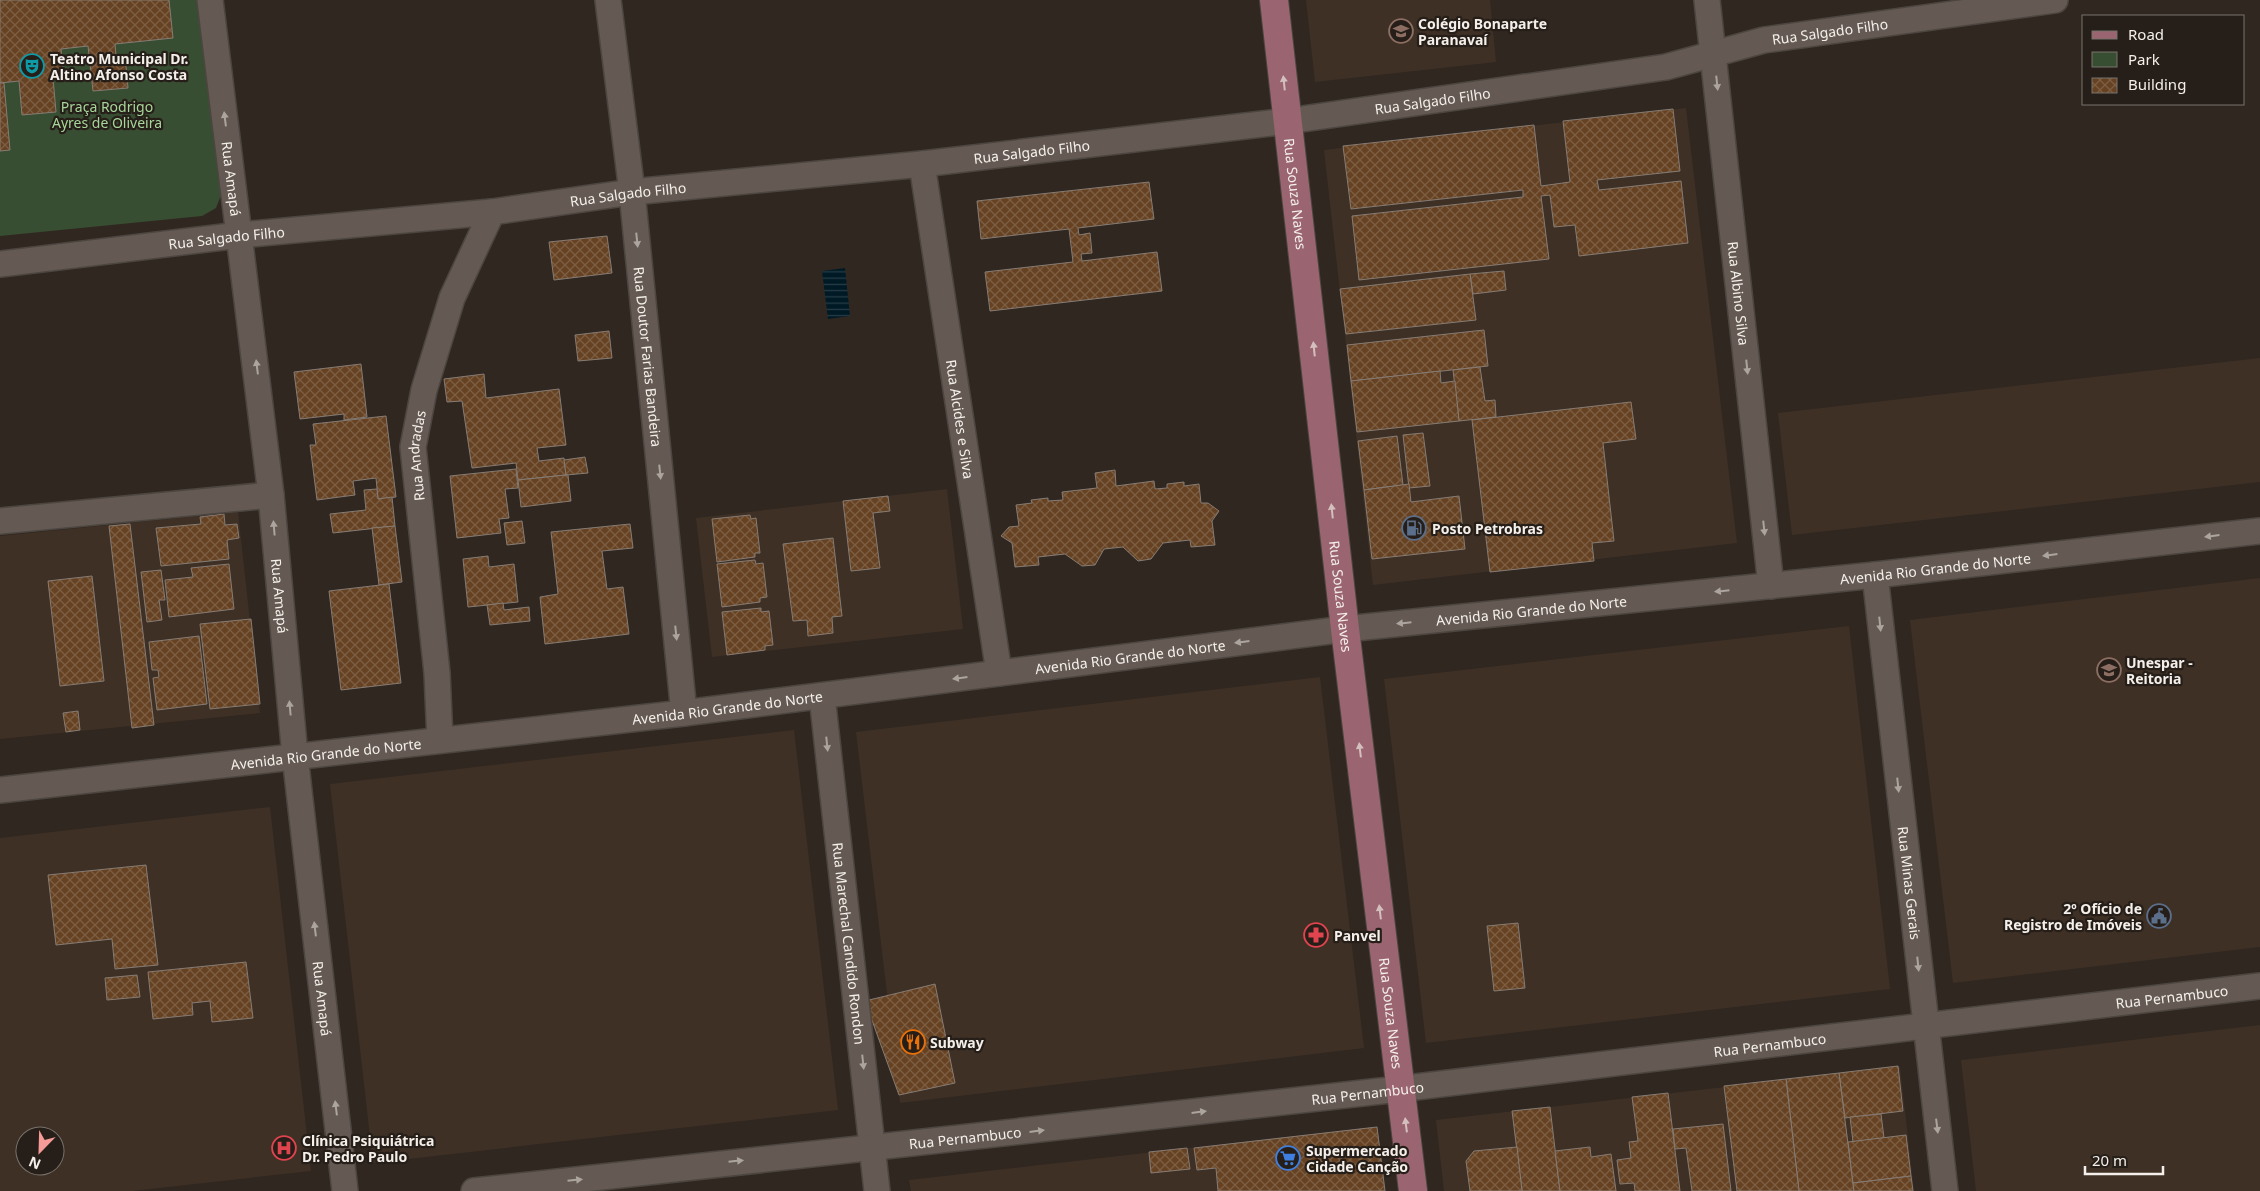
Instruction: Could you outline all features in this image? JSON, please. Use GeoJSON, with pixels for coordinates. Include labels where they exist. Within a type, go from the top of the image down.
{"type":"FeatureCollection","features":[{"type":"Feature","properties":{"kind":"main road","name":"Rua Souza Naves"},"geometry":{"type":"LineString","coordinates":[[1274,0],[1345,629],[1413,1191]]}},
{"type":"Feature","properties":{"kind":"street","name":"Rua Amapá"},"geometry":{"type":"LineString","coordinates":[[210,0],[271,495],[295,756],[345,1191]]}},
{"type":"Feature","properties":{"kind":"street","name":"Rua Doutor Farias Bandeira"},"geometry":{"type":"LineString","coordinates":[[608,0],[632,192],[684,714]]}},
{"type":"Feature","properties":{"kind":"street","name":"Rua Albino Silva"},"geometry":{"type":"LineString","coordinates":[[1707,0],[1770,586]]}},
{"type":"Feature","properties":{"kind":"street","name":"Rua Salgado Filho"},"geometry":{"type":"LineString","coordinates":[[0,264],[240,235],[492,212],[632,192],[922,164],[1288,122],[1666,67],[1764,40],[2056,0]]}},
{"type":"Feature","properties":{"kind":"street","name":"Rua Alcides e Silva"},"geometry":{"type":"LineString","coordinates":[[922,164],[1000,673]]}},
{"type":"Feature","properties":{"kind":"street","name":"Rua Andradas"},"geometry":{"type":"LineString","coordinates":[[440,740],[437,673],[413,447],[424,390],[452,298],[492,212]]}},
{"type":"Feature","properties":{"kind":"street"},"geometry":{"type":"LineString","coordinates":[[0,521],[271,495]]}},
{"type":"Feature","properties":{"kind":"street","name":"Avenida Rio Grande do Norte"},"geometry":{"type":"LineString","coordinates":[[0,790],[684,714],[1345,629],[1875,575],[2260,530]]}},
{"type":"Feature","properties":{"kind":"street","name":"Rua Minas Gerais"},"geometry":{"type":"LineString","coordinates":[[1875,575],[1945,1191]]}},
{"type":"Feature","properties":{"kind":"street","name":"Rua Marechal Candido Rondon"},"geometry":{"type":"LineString","coordinates":[[822,696],[877,1191]]}},
{"type":"Feature","properties":{"kind":"street","name":"Rua Pernambuco"},"geometry":{"type":"LineString","coordinates":[[474,1191],[872,1146],[1018,1133],[1402,1089],[1925,1024],[2260,986]]}},
{"type":"Feature","properties":{"kind":"shaded area","name":"Colégio Bonaparte Paranavaí"},"geometry":{"type":"Polygon","coordinates":[[[1306,0],[1490,0],[1496,62],[1315,82],[1306,0]]]}},
{"type":"Feature","properties":{"kind":"shaded area"},"geometry":{"type":"Polygon","coordinates":[[[1686,108],[1737,543],[1373,585],[1324,150],[1686,108]]]}},
{"type":"Feature","properties":{"kind":"shaded area"},"geometry":{"type":"Polygon","coordinates":[[[2260,358],[2260,482],[1792,535],[1778,413],[2260,358]]]}},
{"type":"Feature","properties":{"kind":"shaded area"},"geometry":{"type":"Polygon","coordinates":[[[947,489],[963,629],[712,657],[696,518],[947,489]]]}},
{"type":"Feature","properties":{"kind":"shaded area"},"geometry":{"type":"Polygon","coordinates":[[[238,512],[260,713],[0,739],[0,536],[238,512]]]}},
{"type":"Feature","properties":{"kind":"shaded area"},"geometry":{"type":"Polygon","coordinates":[[[2260,578],[2260,947],[1953,983],[1910,620],[2260,578]]]}},
{"type":"Feature","properties":{"kind":"shaded area"},"geometry":{"type":"Polygon","coordinates":[[[1849,626],[1890,989],[1426,1043],[1384,679],[1849,626]]]}},
{"type":"Feature","properties":{"kind":"shaded area"},"geometry":{"type":"Polygon","coordinates":[[[1320,677],[1364,1048],[900,1103],[856,732],[1320,677]]]}},
{"type":"Feature","properties":{"kind":"shaded area"},"geometry":{"type":"Polygon","coordinates":[[[794,730],[838,1110],[373,1163],[330,784],[794,730]]]}},
{"type":"Feature","properties":{"kind":"shaded area"},"geometry":{"type":"Polygon","coordinates":[[[270,807],[311,1171],[132,1191],[0,1191],[0,838],[270,807]]]}},
{"type":"Feature","properties":{"kind":"shaded area"},"geometry":{"type":"Polygon","coordinates":[[[2260,1025],[2260,1191],[1976,1191],[1961,1060],[2260,1025]]]}},
{"type":"Feature","properties":{"kind":"shaded area"},"geometry":{"type":"Polygon","coordinates":[[[1900,1067],[1914,1191],[1444,1191],[1436,1120],[1900,1067]]]}},
{"type":"Feature","properties":{"kind":"shaded area"},"geometry":{"type":"Polygon","coordinates":[[[1373,1127],[1381,1191],[911,1191],[909,1180],[1373,1127]]]}},
{"type":"Feature","properties":{"kind":"green space","name":"Praça Rodrigo Ayres de Oliveira"},"geometry":{"type":"Polygon","coordinates":[[[0,0],[203,0],[222,185],[221,195],[216,208],[202,216],[0,236],[0,0]]]}},
{"type":"Feature","properties":{"kind":"water"},"geometry":{"type":"Polygon","coordinates":[[[845,268],[850,316],[828,319],[822,271],[845,268]]]}},
{"type":"Feature","properties":{"kind":"building","name":"Teatro Municipal Dr. Altino Afonso Costa"},"geometry":{"type":"Polygon","coordinates":[[[0,0],[169,0],[173,38],[115,44],[116,56],[125,55],[128,88],[93,91],[88,46],[61,49],[64,77],[53,78],[56,112],[22,115],[19,81],[0,83],[0,0]]]}},
{"type":"Feature","properties":{"kind":"building"},"geometry":{"type":"Polygon","coordinates":[[[0,83],[4,83],[10,150],[0,151],[0,83]]]}},
{"type":"Feature","properties":{"kind":"building"},"geometry":{"type":"Polygon","coordinates":[[[1673,109],[1680,171],[1597,180],[1599,190],[1681,181],[1688,243],[1579,256],[1575,225],[1554,227],[1550,195],[1541,196],[1549,259],[1359,280],[1352,216],[1523,197],[1523,190],[1351,209],[1343,146],[1534,125],[1541,186],[1570,182],[1563,121],[1673,109]]]}},
{"type":"Feature","properties":{"kind":"building"},"geometry":{"type":"Polygon","coordinates":[[[1149,182],[1154,219],[1078,228],[1079,235],[1090,233],[1092,253],[1081,254],[1082,261],[1157,252],[1162,291],[990,311],[985,272],[1073,262],[1069,229],[981,239],[977,201],[1149,182]]]}},
{"type":"Feature","properties":{"kind":"building"},"geometry":{"type":"Polygon","coordinates":[[[607,236],[612,273],[554,280],[549,242],[607,236]]]}},
{"type":"Feature","properties":{"kind":"building"},"geometry":{"type":"Polygon","coordinates":[[[1504,271],[1506,290],[1473,294],[1470,274],[1504,271]]]}},
{"type":"Feature","properties":{"kind":"building"},"geometry":{"type":"Polygon","coordinates":[[[1470,274],[1476,320],[1346,334],[1340,289],[1470,274]]]}},
{"type":"Feature","properties":{"kind":"building"},"geometry":{"type":"Polygon","coordinates":[[[1484,330],[1488,366],[1351,381],[1347,345],[1484,330]]]}},
{"type":"Feature","properties":{"kind":"building"},"geometry":{"type":"Polygon","coordinates":[[[609,331],[612,358],[578,361],[575,335],[609,331]]]}},
{"type":"Feature","properties":{"kind":"building"},"geometry":{"type":"Polygon","coordinates":[[[361,364],[367,417],[344,420],[344,414],[300,419],[294,372],[361,364]]]}},
{"type":"Feature","properties":{"kind":"building"},"geometry":{"type":"Polygon","coordinates":[[[1480,367],[1485,401],[1495,400],[1496,417],[1459,421],[1453,370],[1480,367]]]}},
{"type":"Feature","properties":{"kind":"building"},"geometry":{"type":"Polygon","coordinates":[[[1440,371],[1441,383],[1455,381],[1459,421],[1357,432],[1351,381],[1440,371]]]}},
{"type":"Feature","properties":{"kind":"building"},"geometry":{"type":"Polygon","coordinates":[[[484,374],[486,398],[559,389],[566,445],[537,448],[539,461],[564,458],[566,475],[518,480],[516,463],[472,468],[462,401],[447,402],[444,379],[484,374]]]}},
{"type":"Feature","properties":{"kind":"building"},"geometry":{"type":"Polygon","coordinates":[[[1631,402],[1636,439],[1603,443],[1614,541],[1592,543],[1594,561],[1490,572],[1472,420],[1631,402]]]}},
{"type":"Feature","properties":{"kind":"building"},"geometry":{"type":"Polygon","coordinates":[[[386,416],[396,497],[378,499],[376,478],[353,481],[355,495],[317,500],[310,445],[316,445],[313,424],[386,416]]]}},
{"type":"Feature","properties":{"kind":"building"},"geometry":{"type":"Polygon","coordinates":[[[1423,433],[1430,486],[1409,488],[1403,435],[1423,433]]]}},
{"type":"Feature","properties":{"kind":"building"},"geometry":{"type":"Polygon","coordinates":[[[1397,436],[1403,485],[1364,490],[1358,441],[1397,436]]]}},
{"type":"Feature","properties":{"kind":"building"},"geometry":{"type":"Polygon","coordinates":[[[585,457],[588,473],[566,475],[564,460],[585,457]]]}},
{"type":"Feature","properties":{"kind":"building"},"geometry":{"type":"Polygon","coordinates":[[[516,469],[518,488],[505,489],[509,518],[499,519],[501,533],[457,538],[450,476],[516,469]]]}},
{"type":"Feature","properties":{"kind":"building"},"geometry":{"type":"Polygon","coordinates":[[[1115,470],[1116,486],[1154,481],[1155,489],[1167,488],[1167,484],[1184,482],[1184,486],[1199,484],[1201,503],[1208,503],[1219,511],[1212,521],[1215,545],[1191,547],[1190,540],[1163,543],[1151,559],[1138,561],[1123,547],[1104,549],[1095,565],[1082,566],[1065,554],[1038,557],[1039,565],[1015,567],[1012,543],[1001,536],[1009,527],[1019,526],[1016,505],[1032,503],[1031,500],[1048,498],[1048,501],[1063,500],[1062,492],[1097,488],[1095,473],[1115,470]]]}},
{"type":"Feature","properties":{"kind":"building"},"geometry":{"type":"Polygon","coordinates":[[[568,475],[571,501],[521,507],[518,480],[568,475]]]}},
{"type":"Feature","properties":{"kind":"building"},"geometry":{"type":"Polygon","coordinates":[[[1409,484],[1411,502],[1459,496],[1465,549],[1372,559],[1364,490],[1409,484]]]}},
{"type":"Feature","properties":{"kind":"building"},"geometry":{"type":"Polygon","coordinates":[[[377,489],[378,499],[392,497],[395,526],[333,533],[330,514],[366,510],[364,490],[377,489]]]}},
{"type":"Feature","properties":{"kind":"building"},"geometry":{"type":"Polygon","coordinates":[[[888,496],[890,511],[873,513],[880,568],[851,571],[843,501],[888,496]]]}},
{"type":"Feature","properties":{"kind":"building"},"geometry":{"type":"Polygon","coordinates":[[[224,514],[225,525],[237,524],[239,538],[227,540],[229,559],[161,566],[156,528],[201,524],[200,517],[224,514]]]}},
{"type":"Feature","properties":{"kind":"building"},"geometry":{"type":"Polygon","coordinates":[[[750,515],[751,519],[756,518],[760,553],[755,553],[755,557],[717,562],[712,519],[750,515]]]}},
{"type":"Feature","properties":{"kind":"building"},"geometry":{"type":"Polygon","coordinates":[[[522,521],[525,543],[507,545],[504,523],[522,521]]]}},
{"type":"Feature","properties":{"kind":"building"},"geometry":{"type":"Polygon","coordinates":[[[130,524],[154,725],[132,728],[109,526],[130,524]]]}},
{"type":"Feature","properties":{"kind":"building"},"geometry":{"type":"Polygon","coordinates":[[[630,524],[633,548],[602,551],[607,589],[623,587],[629,634],[545,644],[540,597],[558,594],[551,532],[630,524]]]}},
{"type":"Feature","properties":{"kind":"building"},"geometry":{"type":"Polygon","coordinates":[[[395,526],[402,582],[379,585],[372,528],[395,526]]]}},
{"type":"Feature","properties":{"kind":"building"},"geometry":{"type":"Polygon","coordinates":[[[833,538],[842,616],[832,617],[833,633],[808,636],[807,620],[793,621],[783,544],[833,538]]]}},
{"type":"Feature","properties":{"kind":"building"},"geometry":{"type":"Polygon","coordinates":[[[488,556],[489,567],[514,564],[518,602],[468,607],[463,559],[488,556]]]}},
{"type":"Feature","properties":{"kind":"building"},"geometry":{"type":"Polygon","coordinates":[[[755,560],[756,564],[763,563],[767,597],[760,598],[760,602],[722,607],[717,564],[755,560]]]}},
{"type":"Feature","properties":{"kind":"building"},"geometry":{"type":"Polygon","coordinates":[[[229,564],[234,609],[169,617],[165,580],[193,577],[191,568],[229,564]]]}},
{"type":"Feature","properties":{"kind":"building"},"geometry":{"type":"Polygon","coordinates":[[[161,570],[165,600],[159,600],[162,620],[147,622],[141,572],[161,570]]]}},
{"type":"Feature","properties":{"kind":"building"},"geometry":{"type":"Polygon","coordinates":[[[92,576],[104,681],[60,686],[48,581],[92,576]]]}},
{"type":"Feature","properties":{"kind":"building"},"geometry":{"type":"Polygon","coordinates":[[[389,584],[401,683],[341,690],[329,591],[389,584]]]}},
{"type":"Feature","properties":{"kind":"building"},"geometry":{"type":"Polygon","coordinates":[[[503,603],[504,610],[529,607],[530,621],[490,625],[487,605],[503,603]]]}},
{"type":"Feature","properties":{"kind":"building"},"geometry":{"type":"Polygon","coordinates":[[[761,608],[761,612],[769,611],[773,645],[765,646],[765,650],[727,655],[722,612],[761,608]]]}},
{"type":"Feature","properties":{"kind":"building"},"geometry":{"type":"Polygon","coordinates":[[[251,619],[260,704],[210,709],[200,624],[251,619]]]}},
{"type":"Feature","properties":{"kind":"building"},"geometry":{"type":"Polygon","coordinates":[[[199,636],[207,704],[157,710],[153,678],[159,677],[158,670],[152,670],[149,642],[199,636]]]}},
{"type":"Feature","properties":{"kind":"building"},"geometry":{"type":"Polygon","coordinates":[[[78,711],[80,730],[66,732],[63,713],[78,711]]]}},
{"type":"Feature","properties":{"kind":"building"},"geometry":{"type":"Polygon","coordinates":[[[146,865],[158,965],[115,969],[112,939],[56,945],[48,875],[146,865]]]}},
{"type":"Feature","properties":{"kind":"building"},"geometry":{"type":"Polygon","coordinates":[[[1518,923],[1525,988],[1494,991],[1487,926],[1518,923]]]}},
{"type":"Feature","properties":{"kind":"building"},"geometry":{"type":"Polygon","coordinates":[[[246,962],[253,1018],[212,1022],[210,1001],[192,1003],[193,1015],[153,1019],[148,972],[246,962]]]}},
{"type":"Feature","properties":{"kind":"building"},"geometry":{"type":"Polygon","coordinates":[[[137,975],[140,997],[107,1000],[105,978],[137,975]]]}},
{"type":"Feature","properties":{"kind":"building","name":"Subway"},"geometry":{"type":"Polygon","coordinates":[[[935,984],[955,1083],[899,1095],[865,1001],[935,984]]]}},
{"type":"Feature","properties":{"kind":"building"},"geometry":{"type":"Polygon","coordinates":[[[1898,1066],[1903,1111],[1845,1118],[1839,1073],[1898,1066]]]}},
{"type":"Feature","properties":{"kind":"building"},"geometry":{"type":"Polygon","coordinates":[[[1839,1073],[1854,1191],[1799,1191],[1786,1079],[1839,1073]]]}},
{"type":"Feature","properties":{"kind":"building"},"geometry":{"type":"Polygon","coordinates":[[[1786,1079],[1799,1191],[1737,1191],[1724,1086],[1786,1079]]]}},
{"type":"Feature","properties":{"kind":"building"},"geometry":{"type":"Polygon","coordinates":[[[1668,1093],[1680,1191],[1635,1191],[1634,1183],[1620,1184],[1617,1160],[1631,1158],[1629,1142],[1638,1141],[1632,1097],[1668,1093]]]}},
{"type":"Feature","properties":{"kind":"building"},"geometry":{"type":"Polygon","coordinates":[[[1550,1107],[1560,1191],[1522,1191],[1512,1111],[1550,1107]]]}},
{"type":"Feature","properties":{"kind":"building"},"geometry":{"type":"Polygon","coordinates":[[[1881,1114],[1884,1138],[1853,1142],[1850,1117],[1881,1114]]]}},
{"type":"Feature","properties":{"kind":"building"},"geometry":{"type":"Polygon","coordinates":[[[1723,1124],[1731,1191],[1692,1191],[1686,1148],[1675,1149],[1673,1129],[1723,1124]]]}},
{"type":"Feature","properties":{"kind":"building","name":"Supermercado Cidade Canção"},"geometry":{"type":"Polygon","coordinates":[[[1377,1127],[1385,1191],[1218,1191],[1216,1168],[1197,1170],[1194,1148],[1377,1127]]]}},
{"type":"Feature","properties":{"kind":"building"},"geometry":{"type":"Polygon","coordinates":[[[1906,1135],[1911,1176],[1853,1183],[1848,1142],[1906,1135]]]}},
{"type":"Feature","properties":{"kind":"building"},"geometry":{"type":"Polygon","coordinates":[[[1517,1147],[1522,1191],[1470,1191],[1466,1161],[1474,1151],[1517,1147]]]}},
{"type":"Feature","properties":{"kind":"building"},"geometry":{"type":"Polygon","coordinates":[[[1590,1147],[1591,1157],[1611,1154],[1616,1191],[1560,1191],[1555,1151],[1590,1147]]]}},
{"type":"Feature","properties":{"kind":"building"},"geometry":{"type":"Polygon","coordinates":[[[1187,1148],[1190,1169],[1151,1173],[1149,1152],[1187,1148]]]}},
{"type":"Feature","properties":{"kind":"building"},"geometry":{"type":"Polygon","coordinates":[[[1911,1176],[1913,1191],[1854,1191],[1853,1183],[1911,1176]]]}},
{"type":"Feature","properties":{"kind":"place","name":"Colégio Bonaparte Paranavaí"},"geometry":{"type":"Point","coordinates":[1401,31]}},
{"type":"Feature","properties":{"kind":"place","name":"Teatro Municipal Dr. Altino Afonso Costa"},"geometry":{"type":"Point","coordinates":[32,66]}},
{"type":"Feature","properties":{"kind":"place","name":"Posto Petrobras"},"geometry":{"type":"Point","coordinates":[1414,528]}},
{"type":"Feature","properties":{"kind":"place","name":"Unespar - Reitoria"},"geometry":{"type":"Point","coordinates":[2109,670]}},
{"type":"Feature","properties":{"kind":"place","name":"2º Ofício de Registro de Imóveis"},"geometry":{"type":"Point","coordinates":[2159,916]}},
{"type":"Feature","properties":{"kind":"place","name":"Panvel"},"geometry":{"type":"Point","coordinates":[1316,935]}},
{"type":"Feature","properties":{"kind":"place","name":"Subway"},"geometry":{"type":"Point","coordinates":[913,1042]}},
{"type":"Feature","properties":{"kind":"place","name":"Clínica Psiquiátrica Dr. Pedro Paulo"},"geometry":{"type":"Point","coordinates":[284,1148]}},
{"type":"Feature","properties":{"kind":"place","name":"Supermercado Cidade Canção"},"geometry":{"type":"Point","coordinates":[1288,1158]}}]}
